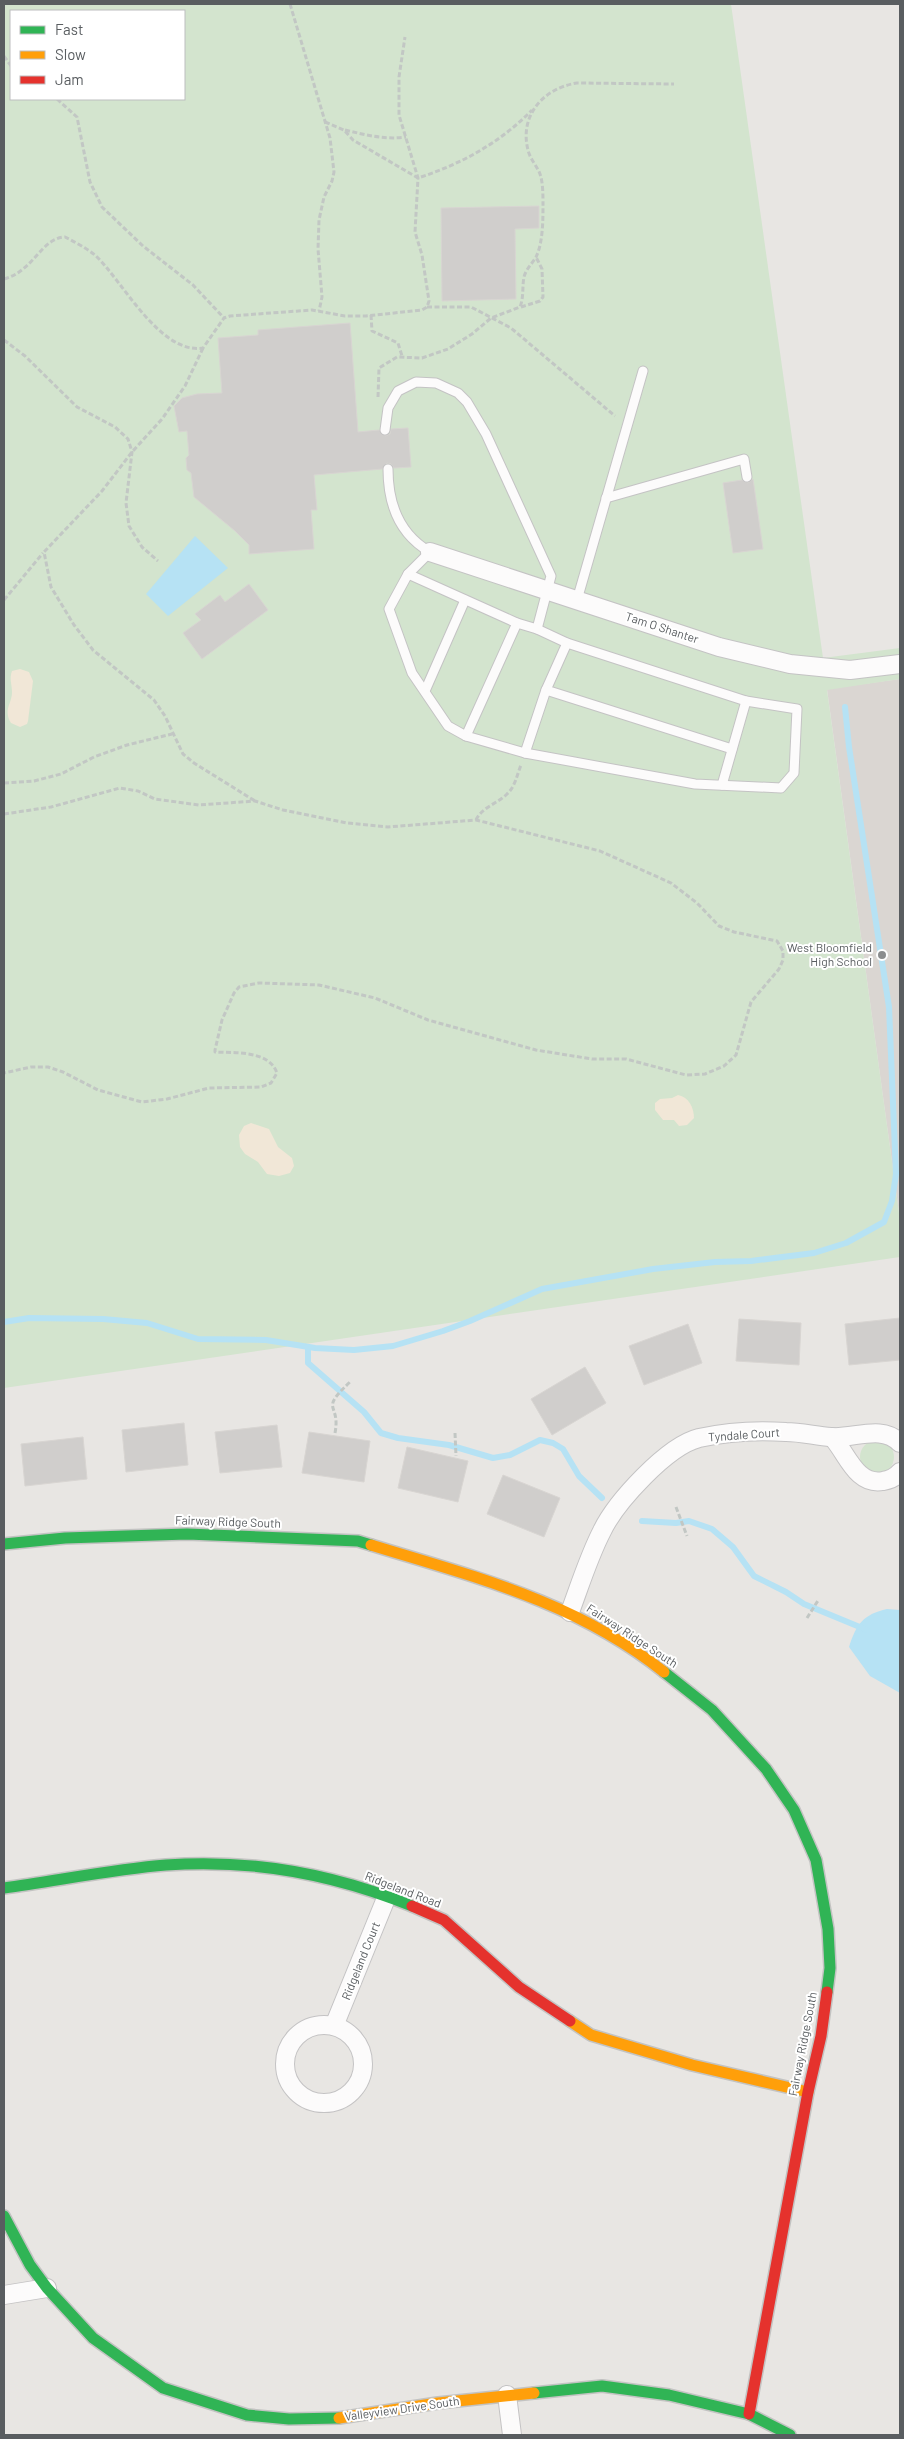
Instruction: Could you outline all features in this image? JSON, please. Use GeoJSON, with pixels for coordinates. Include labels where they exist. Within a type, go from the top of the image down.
{"type":"FeatureCollection","features":[{"type":"Feature","properties":{"kind":"street","name":"Tam O Shanter"},"geometry":{"type":"LineString","coordinates":[[430,552],[719,647],[790,664],[850,670],[900,664]]}},
{"type":"Feature","properties":{"kind":"street","name":"Tyndale Court"},"geometry":{"type":"LineString","coordinates":[[570,1612],[602,1529],[646,1472],[670,1453],[698,1438],[752,1432],[786,1432],[832,1437],[878,1432],[894,1436],[900,1443]]}},
{"type":"Feature","properties":{"kind":"street"},"geometry":{"type":"LineString","coordinates":[[832,1437],[841,1446],[859,1475],[868,1479],[886,1480],[896,1477],[900,1472]]}},
{"type":"Feature","properties":{"kind":"street","name":"Fairway Ridge South"},"geometry":{"type":"LineString","coordinates":[[4,1544],[65,1538],[187,1534],[358,1541],[517,1590],[570,1612],[652,1662],[712,1710],[766,1769],[794,1810],[816,1860],[828,1929],[830,1968],[821,2036],[808,2092],[749,2414]]}},
{"type":"Feature","properties":{"kind":"street","name":"Ridgeland Road"},"geometry":{"type":"LineString","coordinates":[[4,1888],[166,1865],[250,1865],[320,1876],[387,1896],[444,1920],[520,1987],[591,2036],[692,2065],[808,2092]]}},
{"type":"Feature","properties":{"kind":"street","name":"Ridgeland Court"},"geometry":{"type":"LineString","coordinates":[[334,2026],[387,1896]]}},
{"type":"Feature","properties":{"kind":"street"},"geometry":{"type":"LineString","coordinates":[[318,2025],[334,2026],[348,2033],[358,2044],[363,2059],[362,2074],[356,2088],[344,2098],[329,2104],[314,2102],[300,2096],[290,2084],[285,2070],[286,2054],[292,2040],[304,2030],[318,2025]]}},
{"type":"Feature","properties":{"kind":"street","name":"Valleyview Drive South"},"geometry":{"type":"LineString","coordinates":[[4,2216],[30,2265],[47,2288],[93,2338],[162,2388],[247,2415],[290,2419],[332,2419],[438,2403],[602,2386],[669,2394],[749,2414],[790,2435]]}},
{"type":"Feature","properties":{"kind":"street"},"geometry":{"type":"LineString","coordinates":[[4,2295],[47,2288]]}},
{"type":"Feature","properties":{"kind":"street"},"geometry":{"type":"LineString","coordinates":[[507,2395],[512,2435]]}},
{"type":"Feature","properties":{"kind":"lane"},"geometry":{"type":"LineString","coordinates":[[577,600],[643,371]]}},
{"type":"Feature","properties":{"kind":"lane"},"geometry":{"type":"LineString","coordinates":[[385,430],[388,408],[398,391],[416,382],[436,383],[458,393],[466,402],[486,434],[551,576],[537,629]]}},
{"type":"Feature","properties":{"kind":"lane"},"geometry":{"type":"LineString","coordinates":[[606,498],[744,459],[747,477]]}},
{"type":"Feature","properties":{"kind":"lane"},"geometry":{"type":"LineString","coordinates":[[388,469],[388,486],[396,515],[408,536],[430,552],[408,574],[389,609],[412,673],[448,726],[466,736],[525,753],[695,784],[781,788],[794,773],[797,709],[746,701],[567,643],[537,629],[516,623],[408,574]]}},
{"type":"Feature","properties":{"kind":"lane"},"geometry":{"type":"LineString","coordinates":[[425,691],[465,600]]}},
{"type":"Feature","properties":{"kind":"lane"},"geometry":{"type":"LineString","coordinates":[[466,736],[516,623]]}},
{"type":"Feature","properties":{"kind":"lane"},"geometry":{"type":"LineString","coordinates":[[525,753],[546,690],[567,643]]}},
{"type":"Feature","properties":{"kind":"lane"},"geometry":{"type":"LineString","coordinates":[[546,690],[732,749]]}},
{"type":"Feature","properties":{"kind":"lane"},"geometry":{"type":"LineString","coordinates":[[722,785],[746,701]]}},
{"type":"Feature","properties":{"kind":"path"},"geometry":{"type":"LineString","coordinates":[[290,4],[330,138],[334,172],[324,197],[319,220],[318,249],[322,296],[319,311]]}},
{"type":"Feature","properties":{"kind":"path"},"geometry":{"type":"LineString","coordinates":[[405,37],[399,77],[399,115],[418,178],[415,232],[428,289],[427,307]]}},
{"type":"Feature","properties":{"kind":"path"},"geometry":{"type":"LineString","coordinates":[[418,178],[462,161],[491,145],[517,126],[547,95],[562,86],[577,84],[674,84]]}},
{"type":"Feature","properties":{"kind":"path"},"geometry":{"type":"LineString","coordinates":[[58,100],[78,117],[90,182],[102,207],[144,246],[193,285],[224,318]]}},
{"type":"Feature","properties":{"kind":"path"},"geometry":{"type":"LineString","coordinates":[[520,307],[525,274],[536,257],[541,237],[543,204],[541,176],[528,152],[526,135],[528,121],[536,106]]}},
{"type":"Feature","properties":{"kind":"path"},"geometry":{"type":"LineString","coordinates":[[325,122],[344,130],[375,137],[393,139],[406,137]]}},
{"type":"Feature","properties":{"kind":"path"},"geometry":{"type":"LineString","coordinates":[[344,130],[353,140],[418,178]]}},
{"type":"Feature","properties":{"kind":"path"},"geometry":{"type":"LineString","coordinates":[[4,279],[23,271],[50,241],[65,237],[94,254],[154,326],[189,347],[203,348]]}},
{"type":"Feature","properties":{"kind":"path"},"geometry":{"type":"LineString","coordinates":[[388,408],[378,399],[379,368],[386,362],[402,356],[422,358],[448,349],[472,334],[492,318],[540,301],[543,297],[544,276],[536,257]]}},
{"type":"Feature","properties":{"kind":"path"},"geometry":{"type":"LineString","coordinates":[[224,318],[319,311],[345,316],[371,315],[416,311],[427,307],[471,306],[510,328],[627,426]]}},
{"type":"Feature","properties":{"kind":"path"},"geometry":{"type":"LineString","coordinates":[[371,315],[372,331],[398,343],[402,356]]}},
{"type":"Feature","properties":{"kind":"path"},"geometry":{"type":"LineString","coordinates":[[4,600],[44,552],[102,491],[132,452],[162,419],[180,393],[203,348],[224,318]]}},
{"type":"Feature","properties":{"kind":"path"},"geometry":{"type":"LineString","coordinates":[[4,340],[25,356],[77,407],[115,427],[128,439],[132,452],[126,503],[129,526],[142,547],[158,561]]}},
{"type":"Feature","properties":{"kind":"path"},"geometry":{"type":"LineString","coordinates":[[4,1073],[31,1067],[48,1067],[63,1072],[98,1090],[142,1102],[167,1099],[209,1088],[261,1087],[275,1079],[277,1073],[271,1065],[254,1056],[215,1052],[215,1044],[222,1020],[234,993],[245,985],[259,983],[338,988],[375,998],[428,1020],[501,1042],[571,1056],[626,1059],[686,1075],[705,1074],[724,1066],[736,1054],[751,1002],[779,968],[783,960],[783,951],[777,941],[734,932],[719,926],[697,903],[671,883],[600,851],[476,820],[380,826],[348,823],[284,810],[256,801],[194,763],[183,754],[165,716],[154,700],[93,650],[74,625],[52,588],[44,552]]}},
{"type":"Feature","properties":{"kind":"path"},"geometry":{"type":"LineString","coordinates":[[4,783],[34,781],[61,774],[94,757],[127,745],[172,734]]}},
{"type":"Feature","properties":{"kind":"path"},"geometry":{"type":"LineString","coordinates":[[476,820],[479,814],[507,794],[514,784],[525,753]]}},
{"type":"Feature","properties":{"kind":"path"},"geometry":{"type":"LineString","coordinates":[[4,814],[51,807],[120,788],[138,791],[155,799],[199,806],[256,801]]}},
{"type":"Feature","properties":{"kind":"path"},"geometry":{"type":"LineString","coordinates":[[335,1433],[336,1418],[331,1406],[335,1396],[350,1382]]}},
{"type":"Feature","properties":{"kind":"path"},"geometry":{"type":"LineString","coordinates":[[455,1433],[456,1456]]}},
{"type":"Feature","properties":{"kind":"path"},"geometry":{"type":"LineString","coordinates":[[676,1507],[687,1536]]}},
{"type":"Feature","properties":{"kind":"path"},"geometry":{"type":"LineString","coordinates":[[807,1618],[819,1599]]}},
{"type":"Feature","properties":{"kind":"shaded area","name":"West Bloomfield High School"},"geometry":{"type":"Polygon","coordinates":[[[900,679],[900,1220],[827,689],[900,679]]]}},
{"type":"Feature","properties":{"kind":"green space"},"geometry":{"type":"Polygon","coordinates":[[[4,4],[731,4],[823,658],[900,648],[900,679],[827,690],[900,1220],[900,1257],[4,1388],[4,4]]]}},
{"type":"Feature","properties":{"kind":"green space"},"geometry":{"type":"Polygon","coordinates":[[[877,1440],[884,1441],[889,1445],[893,1450],[893,1464],[889,1469],[884,1473],[877,1474],[870,1473],[865,1469],[861,1464],[860,1457],[861,1450],[865,1445],[870,1441],[877,1440]]]}},
{"type":"Feature","properties":{"kind":"sand"},"geometry":{"type":"Polygon","coordinates":[[[20,669],[29,672],[33,681],[28,721],[27,724],[20,727],[11,723],[8,710],[12,696],[11,674],[12,671],[20,669]]]}},
{"type":"Feature","properties":{"kind":"sand"},"geometry":{"type":"Polygon","coordinates":[[[678,1095],[688,1101],[693,1110],[694,1118],[687,1125],[679,1126],[674,1120],[663,1120],[655,1110],[655,1103],[660,1099],[672,1098],[678,1095]]]}},
{"type":"Feature","properties":{"kind":"sand"},"geometry":{"type":"Polygon","coordinates":[[[251,1123],[269,1129],[278,1147],[292,1158],[294,1166],[290,1173],[279,1176],[267,1174],[258,1162],[245,1154],[240,1147],[239,1135],[244,1126],[251,1123]]]}},
{"type":"Feature","properties":{"kind":"water"},"geometry":{"type":"Polygon","coordinates":[[[195,536],[228,568],[168,616],[146,594],[195,536]]]}},
{"type":"Feature","properties":{"kind":"water"},"geometry":{"type":"Polygon","coordinates":[[[887,1609],[900,1610],[900,1693],[870,1676],[849,1647],[862,1621],[872,1614],[887,1609]]]}},
{"type":"Feature","properties":{"kind":"building"},"geometry":{"type":"Polygon","coordinates":[[[539,206],[539,228],[515,229],[516,299],[442,301],[441,208],[539,206]]]}},
{"type":"Feature","properties":{"kind":"building"},"geometry":{"type":"Polygon","coordinates":[[[350,323],[358,432],[379,430],[385,436],[390,434],[391,429],[408,428],[411,467],[394,468],[391,464],[387,463],[382,469],[314,475],[317,510],[311,510],[314,549],[249,554],[249,545],[194,497],[191,473],[187,470],[186,458],[189,455],[187,431],[179,432],[174,406],[182,398],[197,394],[222,393],[218,338],[258,335],[258,330],[350,323]]]}},
{"type":"Feature","properties":{"kind":"building"},"geometry":{"type":"Polygon","coordinates":[[[753,479],[763,549],[733,553],[723,483],[742,480],[748,483],[753,479]]]}},
{"type":"Feature","properties":{"kind":"building"},"geometry":{"type":"Polygon","coordinates":[[[249,584],[268,610],[202,659],[183,633],[201,620],[195,614],[220,595],[225,602],[249,584]]]}},
{"type":"Feature","properties":{"kind":"building"},"geometry":{"type":"Polygon","coordinates":[[[900,1318],[900,1360],[849,1365],[845,1324],[900,1318]]]}},
{"type":"Feature","properties":{"kind":"building"},"geometry":{"type":"Polygon","coordinates":[[[739,1319],[801,1323],[799,1365],[736,1361],[739,1319]]]}},
{"type":"Feature","properties":{"kind":"building"},"geometry":{"type":"Polygon","coordinates":[[[688,1324],[702,1363],[644,1385],[629,1346],[688,1324]]]}},
{"type":"Feature","properties":{"kind":"building"},"geometry":{"type":"Polygon","coordinates":[[[585,1367],[606,1403],[552,1435],[531,1399],[585,1367]]]}},
{"type":"Feature","properties":{"kind":"building"},"geometry":{"type":"Polygon","coordinates":[[[184,1423],[188,1465],[126,1472],[122,1430],[184,1423]]]}},
{"type":"Feature","properties":{"kind":"building"},"geometry":{"type":"Polygon","coordinates":[[[277,1425],[282,1467],[220,1473],[215,1432],[277,1425]]]}},
{"type":"Feature","properties":{"kind":"building"},"geometry":{"type":"Polygon","coordinates":[[[309,1432],[370,1441],[364,1482],[302,1473],[309,1432]]]}},
{"type":"Feature","properties":{"kind":"building"},"geometry":{"type":"Polygon","coordinates":[[[83,1437],[87,1479],[25,1486],[21,1444],[83,1437]]]}},
{"type":"Feature","properties":{"kind":"building"},"geometry":{"type":"Polygon","coordinates":[[[407,1447],[468,1461],[458,1502],[398,1488],[407,1447]]]}},
{"type":"Feature","properties":{"kind":"building"},"geometry":{"type":"Polygon","coordinates":[[[503,1475],[560,1498],[544,1537],[487,1514],[503,1475]]]}},
{"type":"Feature","properties":{"kind":"waterway"},"geometry":{"type":"LineString","coordinates":[[4,1322],[29,1318],[103,1319],[147,1323],[198,1339],[266,1340],[315,1348],[354,1350],[393,1346],[470,1321],[542,1289],[653,1269],[715,1262],[751,1261],[814,1253],[846,1243],[884,1222],[892,1201],[896,1174],[889,1007],[849,747],[845,707]]}},
{"type":"Feature","properties":{"kind":"waterway"},"geometry":{"type":"LineString","coordinates":[[308,1347],[308,1363],[364,1412],[381,1433],[398,1438],[449,1445],[493,1458],[510,1455],[540,1440],[553,1443],[563,1449],[579,1476],[602,1498]]}},
{"type":"Feature","properties":{"kind":"waterway"},"geometry":{"type":"LineString","coordinates":[[642,1521],[676,1523],[689,1521],[712,1529],[733,1547],[754,1576],[786,1592],[804,1604],[867,1630]]}},
{"type":"Feature","properties":{"kind":"traffic: fast"},"geometry":{"type":"LineString","coordinates":[[4,1544],[65,1538],[187,1534],[358,1541],[371,1545]]}},
{"type":"Feature","properties":{"kind":"traffic: fast"},"geometry":{"type":"LineString","coordinates":[[664,1672],[712,1710],[766,1769],[794,1810],[816,1860],[828,1929],[830,1968],[827,1992]]}},
{"type":"Feature","properties":{"kind":"traffic: fast"},"geometry":{"type":"LineString","coordinates":[[4,1888],[146,1867],[229,1864],[291,1871],[322,1877],[352,1885],[412,1906]]}},
{"type":"Feature","properties":{"kind":"traffic: fast"},"geometry":{"type":"LineString","coordinates":[[4,2216],[30,2265],[47,2288],[93,2338],[163,2388],[247,2415],[289,2419],[339,2418]]}},
{"type":"Feature","properties":{"kind":"traffic: fast"},"geometry":{"type":"LineString","coordinates":[[534,2393],[602,2386],[669,2395],[749,2414],[790,2435]]}},
{"type":"Feature","properties":{"kind":"traffic: slow"},"geometry":{"type":"LineString","coordinates":[[371,1545],[448,1568],[524,1594],[560,1609],[596,1627],[631,1648],[664,1672]]}},
{"type":"Feature","properties":{"kind":"traffic: slow"},"geometry":{"type":"LineString","coordinates":[[570,2021],[591,2035],[692,2065],[808,2092]]}},
{"type":"Feature","properties":{"kind":"traffic: slow"},"geometry":{"type":"LineString","coordinates":[[339,2418],[438,2403],[534,2393]]}},
{"type":"Feature","properties":{"kind":"traffic: jam"},"geometry":{"type":"LineString","coordinates":[[412,1906],[444,1920],[519,1987],[570,2021]]}},
{"type":"Feature","properties":{"kind":"traffic: jam"},"geometry":{"type":"LineString","coordinates":[[749,2414],[808,2092],[821,2036],[827,1992]]}},
{"type":"Feature","properties":{"kind":"place","name":"West Bloomfield High School"},"geometry":{"type":"Point","coordinates":[882,955]}}]}
